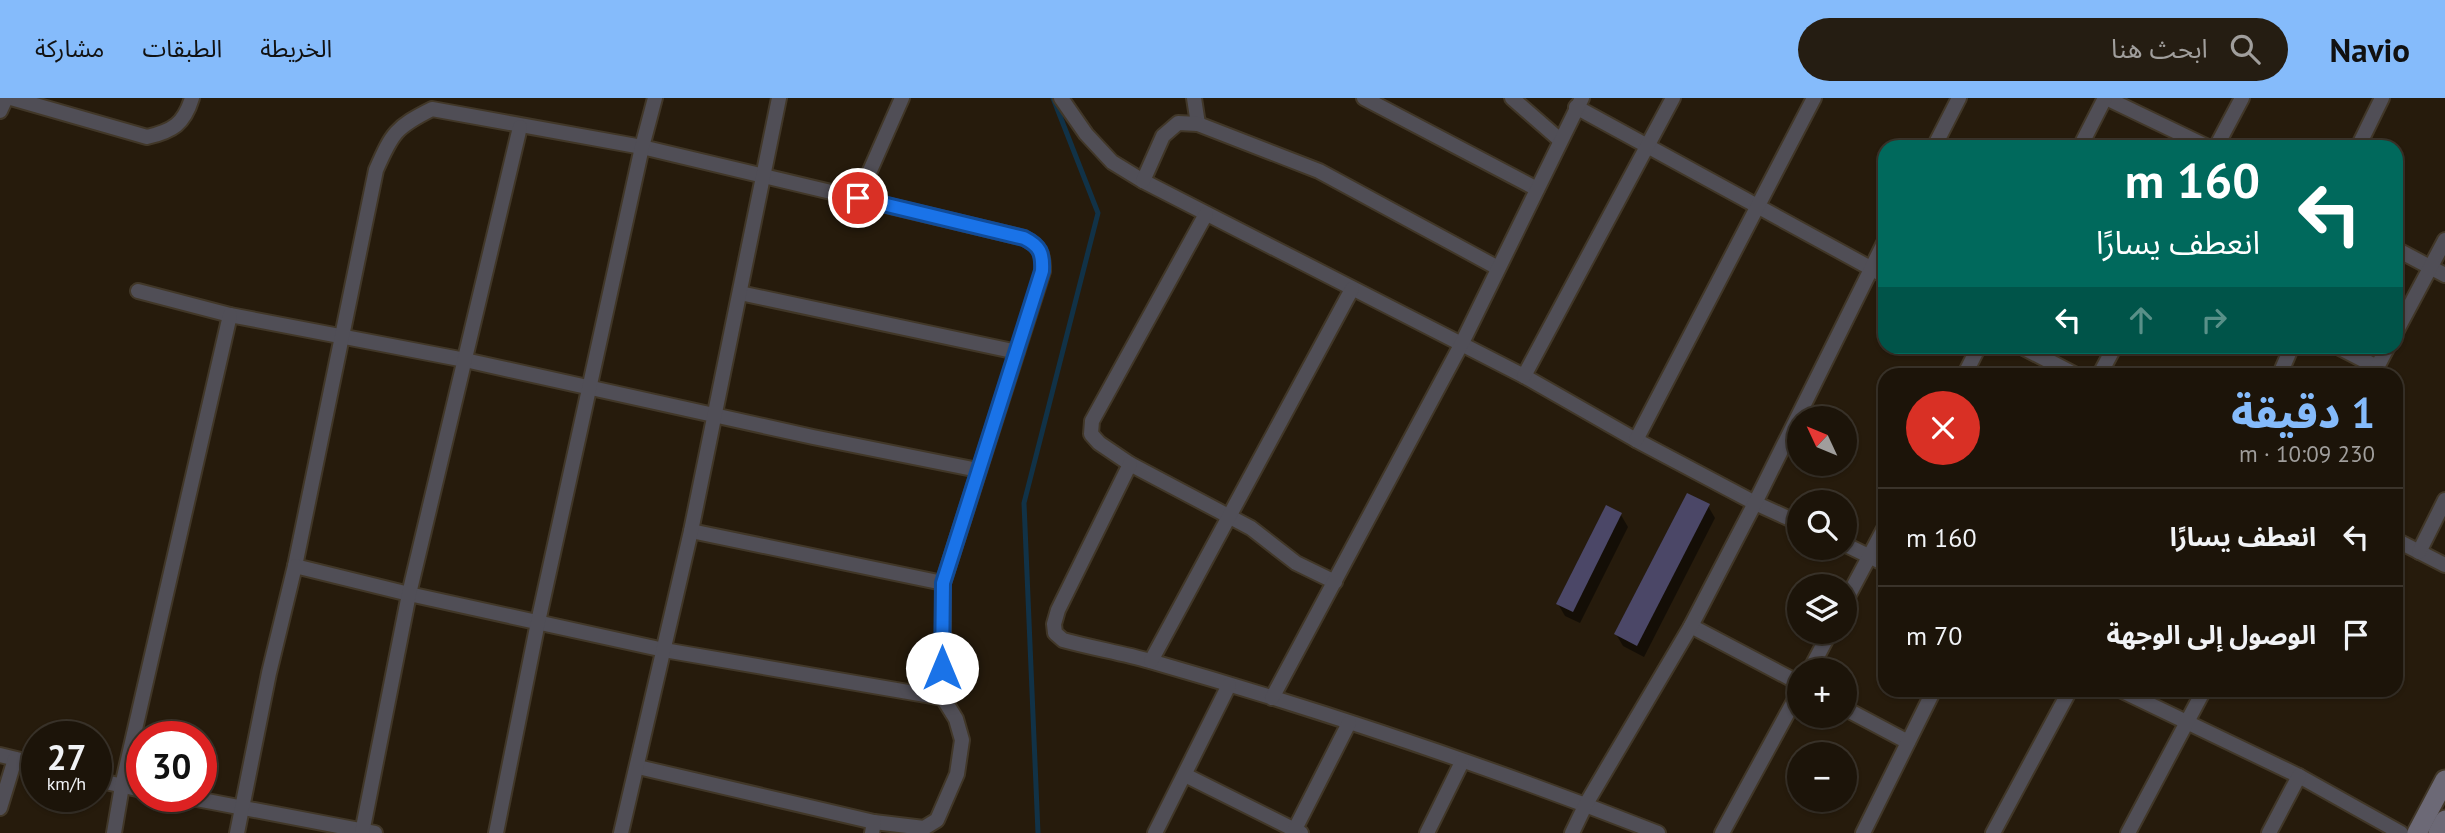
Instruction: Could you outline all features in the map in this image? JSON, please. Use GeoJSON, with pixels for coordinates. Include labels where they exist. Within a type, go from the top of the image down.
{"type":"FeatureCollection","features":[{"type":"Feature","properties":{"kind":"main road"},"geometry":{"type":"LineString","coordinates":[[2417,833],[2445,780]]}},
{"type":"Feature","properties":{"kind":"main road"},"geometry":{"type":"LineString","coordinates":[[2438,833],[2445,820]]}},
{"type":"Feature","properties":{"kind":"street"},"geometry":{"type":"LineString","coordinates":[[0,111],[8,98],[147,137],[161,134],[186,117],[192,98]]}},
{"type":"Feature","properties":{"kind":"street"},"geometry":{"type":"LineString","coordinates":[[495,833],[538,622],[654,98]]}},
{"type":"Feature","properties":{"kind":"street"},"geometry":{"type":"LineString","coordinates":[[621,833],[691,531],[779,98]]}},
{"type":"Feature","properties":{"kind":"street"},"geometry":{"type":"LineString","coordinates":[[858,198],[902,98]]}},
{"type":"Feature","properties":{"kind":"street"},"geometry":{"type":"LineString","coordinates":[[1061,98],[1086,134],[1112,162],[1143,181],[1524,376],[1636,440],[1787,518]]}},
{"type":"Feature","properties":{"kind":"street"},"geometry":{"type":"LineString","coordinates":[[1194,98],[1198,124]]}},
{"type":"Feature","properties":{"kind":"street"},"geometry":{"type":"LineString","coordinates":[[1364,98],[1536,189]]}},
{"type":"Feature","properties":{"kind":"street"},"geometry":{"type":"LineString","coordinates":[[1512,98],[1560,140]]}},
{"type":"Feature","properties":{"kind":"street"},"geometry":{"type":"LineString","coordinates":[[1524,376],[1673,98]]}},
{"type":"Feature","properties":{"kind":"street"},"geometry":{"type":"LineString","coordinates":[[1636,440],[1814,98]]}},
{"type":"Feature","properties":{"kind":"street"},"geometry":{"type":"LineString","coordinates":[[1938,140],[1959,98]]}},
{"type":"Feature","properties":{"kind":"street"},"geometry":{"type":"LineString","coordinates":[[2084,140],[2106,98],[2193,140]]}},
{"type":"Feature","properties":{"kind":"street"},"geometry":{"type":"LineString","coordinates":[[2220,140],[2242,98]]}},
{"type":"Feature","properties":{"kind":"street"},"geometry":{"type":"LineString","coordinates":[[2361,140],[2382,98]]}},
{"type":"Feature","properties":{"kind":"street"},"geometry":{"type":"LineString","coordinates":[[1272,698],[1461,345],[1579,103],[1646,147],[1878,272]]}},
{"type":"Feature","properties":{"kind":"street"},"geometry":{"type":"LineString","coordinates":[[237,833],[376,170],[388,143],[405,123],[432,109],[642,147],[763,175],[1024,238],[1036,244],[1043,256],[1042,271],[943,583],[943,698],[956,719],[962,740],[957,774],[937,820],[924,828],[873,827],[638,767]]}},
{"type":"Feature","properties":{"kind":"street"},"geometry":{"type":"LineString","coordinates":[[1143,181],[1163,136],[1178,123],[1198,124],[1319,171],[1498,268]]}},
{"type":"Feature","properties":{"kind":"street"},"geometry":{"type":"LineString","coordinates":[[217,802],[367,832],[409,594],[520,127]]}},
{"type":"Feature","properties":{"kind":"street"},"geometry":{"type":"LineString","coordinates":[[1206,214],[1092,421],[1091,434],[1099,443],[1130,464],[1265,537],[1296,563],[1335,582]]}},
{"type":"Feature","properties":{"kind":"street"},"geometry":{"type":"LineString","coordinates":[[2403,319],[2445,240]]}},
{"type":"Feature","properties":{"kind":"street"},"geometry":{"type":"LineString","coordinates":[[2403,252],[2445,275]]}},
{"type":"Feature","properties":{"kind":"street"},"geometry":{"type":"LineString","coordinates":[[1572,833],[1586,804],[1691,626],[1878,254]]}},
{"type":"Feature","properties":{"kind":"street"},"geometry":{"type":"LineString","coordinates":[[1151,662],[1352,289]]}},
{"type":"Feature","properties":{"kind":"street"},"geometry":{"type":"LineString","coordinates":[[138,290],[230,314],[465,360],[714,416],[978,470]]}},
{"type":"Feature","properties":{"kind":"street"},"geometry":{"type":"LineString","coordinates":[[740,293],[1017,352]]}},
{"type":"Feature","properties":{"kind":"street"},"geometry":{"type":"LineString","coordinates":[[114,833],[122,786],[230,314]]}},
{"type":"Feature","properties":{"kind":"street"},"geometry":{"type":"LineString","coordinates":[[2035,354],[2062,368]]}},
{"type":"Feature","properties":{"kind":"street"},"geometry":{"type":"LineString","coordinates":[[2348,354],[2370,368]]}},
{"type":"Feature","properties":{"kind":"street"},"geometry":{"type":"LineString","coordinates":[[1130,464],[1058,610],[1054,624],[1055,633],[1063,640],[1151,662],[1272,698],[1586,804],[1658,833]]}},
{"type":"Feature","properties":{"kind":"street"},"geometry":{"type":"LineString","coordinates":[[2419,552],[2445,500]]}},
{"type":"Feature","properties":{"kind":"street"},"geometry":{"type":"LineString","coordinates":[[691,531],[943,583]]}},
{"type":"Feature","properties":{"kind":"street"},"geometry":{"type":"LineString","coordinates":[[1857,580],[1878,541]]}},
{"type":"Feature","properties":{"kind":"street"},"geometry":{"type":"LineString","coordinates":[[2403,544],[2445,565]]}},
{"type":"Feature","properties":{"kind":"street"},"geometry":{"type":"LineString","coordinates":[[1857,550],[1878,560]]}},
{"type":"Feature","properties":{"kind":"street"},"geometry":{"type":"LineString","coordinates":[[295,566],[664,650],[943,698]]}},
{"type":"Feature","properties":{"kind":"street"},"geometry":{"type":"LineString","coordinates":[[1691,626],[1787,678]]}},
{"type":"Feature","properties":{"kind":"street"},"geometry":{"type":"LineString","coordinates":[[1155,833],[1229,685]]}},
{"type":"Feature","properties":{"kind":"street"},"geometry":{"type":"LineString","coordinates":[[1863,833],[1931,697]]}},
{"type":"Feature","properties":{"kind":"street"},"geometry":{"type":"LineString","coordinates":[[1993,833],[2066,697]]}},
{"type":"Feature","properties":{"kind":"street"},"geometry":{"type":"LineString","coordinates":[[2134,697],[2299,776],[2401,833]]}},
{"type":"Feature","properties":{"kind":"street"},"geometry":{"type":"LineString","coordinates":[[2128,833],[2200,697]]}},
{"type":"Feature","properties":{"kind":"street"},"geometry":{"type":"LineString","coordinates":[[1722,833],[1787,714]]}},
{"type":"Feature","properties":{"kind":"street"},"geometry":{"type":"LineString","coordinates":[[1857,715],[1908,743]]}},
{"type":"Feature","properties":{"kind":"street"},"geometry":{"type":"LineString","coordinates":[[1185,775],[1296,832],[1349,723]]}},
{"type":"Feature","properties":{"kind":"street"},"geometry":{"type":"LineString","coordinates":[[0,808],[7,757]]}},
{"type":"Feature","properties":{"kind":"street"},"geometry":{"type":"LineString","coordinates":[[1427,833],[1462,762]]}},
{"type":"Feature","properties":{"kind":"street"},"geometry":{"type":"LineString","coordinates":[[2269,833],[2299,776]]}},
{"type":"Feature","properties":{"kind":"street"},"geometry":{"type":"LineString","coordinates":[[112,784],[126,787]]}},
{"type":"Feature","properties":{"kind":"building"},"geometry":{"type":"Polygon","coordinates":[[[1687,493],[1710,504],[1637,646],[1614,634],[1687,493]]]}},
{"type":"Feature","properties":{"kind":"building"},"geometry":{"type":"Polygon","coordinates":[[[1606,505],[1622,513],[1573,612],[1556,604],[1606,505]]]}},
{"type":"Feature","properties":{"kind":"waterway"},"geometry":{"type":"LineString","coordinates":[[1038,833],[1024,503],[1098,213],[1053,98]]}},
{"type":"Feature","properties":{"kind":"route"},"geometry":{"type":"LineString","coordinates":[[858,198],[1024,238],[1036,244],[1043,256],[1042,271],[943,583],[942,668]]}}]}
